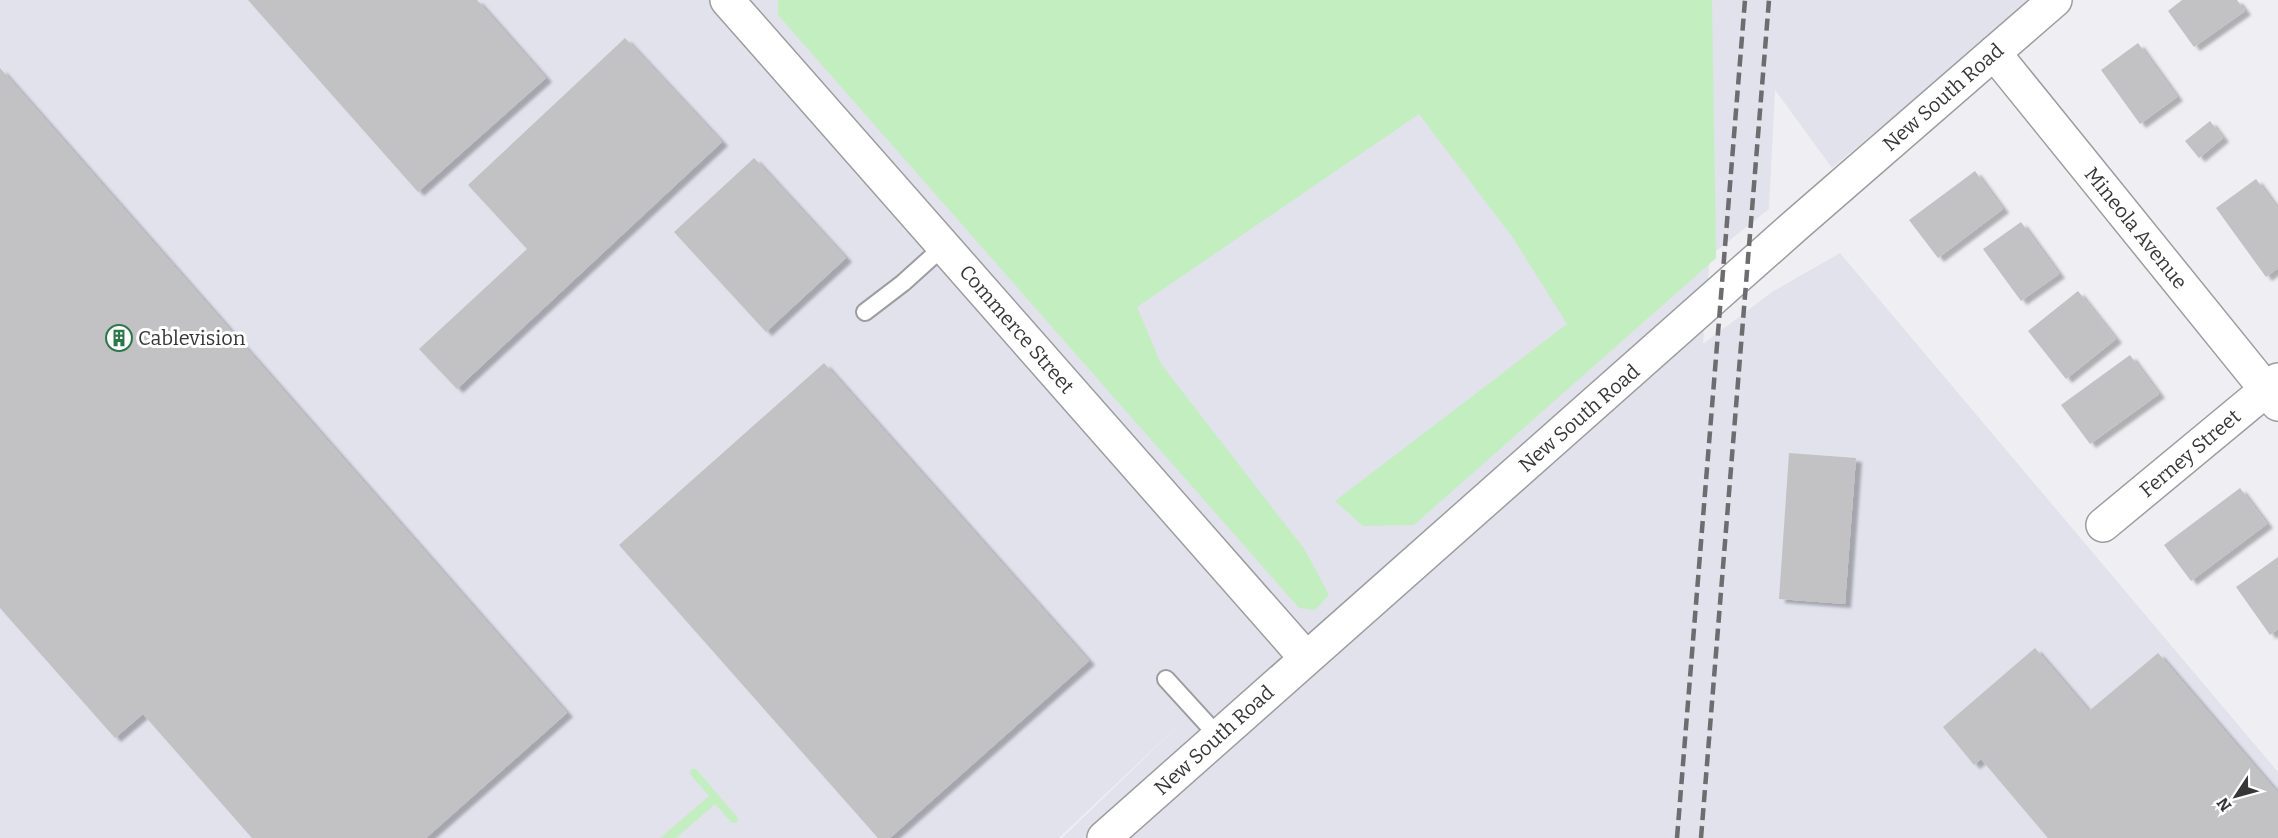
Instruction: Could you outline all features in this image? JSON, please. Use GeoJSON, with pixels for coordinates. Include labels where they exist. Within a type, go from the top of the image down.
{"type":"FeatureCollection","features":[{"type":"Feature","properties":{"kind":"street","name":"Commerce Street"},"geometry":{"type":"LineString","coordinates":[[727,0],[1306,658]]}},
{"type":"Feature","properties":{"kind":"street","name":"New South Road"},"geometry":{"type":"LineString","coordinates":[[1104,838],[2055,0]]}},
{"type":"Feature","properties":{"kind":"street","name":"Mineola Avenue"},"geometry":{"type":"LineString","coordinates":[[1994,53],[2274,392]]}},
{"type":"Feature","properties":{"kind":"street","name":"Ferney Street"},"geometry":{"type":"LineString","coordinates":[[2103,525],[2274,392]]}},
{"type":"Feature","properties":{"kind":"lane"},"geometry":{"type":"LineString","coordinates":[[865,312],[903,283],[944,246]]}},
{"type":"Feature","properties":{"kind":"lane"},"geometry":{"type":"LineString","coordinates":[[1166,679],[1218,736]]}},
{"type":"Feature","properties":{"kind":"shaded area"},"geometry":{"type":"Polygon","coordinates":[[[0,0],[2032,0],[1832,168],[1775,90],[1769,209],[1710,256],[1703,344],[1772,292],[1840,253],[2278,772],[2278,838],[1062,838],[1185,719],[1059,838],[0,838],[0,0]]]}},
{"type":"Feature","properties":{"kind":"green space"},"geometry":{"type":"Polygon","coordinates":[[[778,0],[1712,0],[1716,258],[1414,525],[1363,526],[1335,501],[1567,324],[1513,238],[1419,114],[1137,307],[1161,364],[1305,550],[1329,595],[1315,610],[1299,608],[778,15],[778,0]]]}},
{"type":"Feature","properties":{"kind":"green space"},"geometry":{"type":"Polygon","coordinates":[[[691,769],[696,769],[738,818],[737,823],[732,823],[715,804],[676,838],[660,838],[709,796],[690,774],[691,769]]]}},
{"type":"Feature","properties":{"kind":"building"},"geometry":{"type":"Polygon","coordinates":[[[248,0],[477,0],[546,78],[418,192],[248,0]]]}},
{"type":"Feature","properties":{"kind":"building"},"geometry":{"type":"Polygon","coordinates":[[[2182,0],[2237,0],[2245,11],[2194,47],[2168,11],[2182,0]]]}},
{"type":"Feature","properties":{"kind":"building"},"geometry":{"type":"Polygon","coordinates":[[[625,38],[722,142],[457,389],[419,349],[527,249],[468,185],[625,38]]]}},
{"type":"Feature","properties":{"kind":"building"},"geometry":{"type":"Polygon","coordinates":[[[2138,43],[2177,97],[2140,124],[2101,70],[2138,43]]]}},
{"type":"Feature","properties":{"kind":"building","name":"Cablevision"},"geometry":{"type":"Polygon","coordinates":[[[0,68],[567,713],[426,838],[252,838],[143,714],[115,738],[0,608],[0,68]]]}},
{"type":"Feature","properties":{"kind":"building"},"geometry":{"type":"Polygon","coordinates":[[[2210,121],[2223,138],[2199,158],[2185,141],[2210,121]]]}},
{"type":"Feature","properties":{"kind":"building"},"geometry":{"type":"Polygon","coordinates":[[[754,158],[846,258],[766,332],[674,232],[754,158]]]}},
{"type":"Feature","properties":{"kind":"building"},"geometry":{"type":"Polygon","coordinates":[[[1975,171],[2003,209],[1938,258],[1909,220],[1975,171]]]}},
{"type":"Feature","properties":{"kind":"building"},"geometry":{"type":"Polygon","coordinates":[[[2256,179],[2278,209],[2278,268],[2266,277],[2216,208],[2256,179]]]}},
{"type":"Feature","properties":{"kind":"building"},"geometry":{"type":"Polygon","coordinates":[[[2021,222],[2059,274],[2021,301],[1983,249],[2021,222]]]}},
{"type":"Feature","properties":{"kind":"building"},"geometry":{"type":"Polygon","coordinates":[[[2078,291],[2116,339],[2066,379],[2028,331],[2078,291]]]}},
{"type":"Feature","properties":{"kind":"building"},"geometry":{"type":"Polygon","coordinates":[[[2130,355],[2159,394],[2090,444],[2061,405],[2130,355]]]}},
{"type":"Feature","properties":{"kind":"building"},"geometry":{"type":"Polygon","coordinates":[[[824,363],[1089,661],[890,838],[878,838],[619,545],[824,363]]]}},
{"type":"Feature","properties":{"kind":"building"},"geometry":{"type":"Polygon","coordinates":[[[1789,453],[1856,458],[1845,604],[1779,599],[1789,453]]]}},
{"type":"Feature","properties":{"kind":"building"},"geometry":{"type":"Polygon","coordinates":[[[2240,488],[2267,524],[2191,581],[2164,545],[2240,488]]]}},
{"type":"Feature","properties":{"kind":"building"},"geometry":{"type":"Polygon","coordinates":[[[2278,557],[2278,629],[2270,635],[2236,587],[2278,557]]]}},
{"type":"Feature","properties":{"kind":"building"},"geometry":{"type":"Polygon","coordinates":[[[2035,648],[2089,711],[2158,653],[2278,793],[2278,838],[2048,838],[1981,759],[1974,765],[1943,727],[2035,648]]]}},
{"type":"Feature","properties":{"kind":"railway"},"geometry":{"type":"LineString","coordinates":[[1677,838],[1745,0]]}},
{"type":"Feature","properties":{"kind":"railway"},"geometry":{"type":"LineString","coordinates":[[1701,838],[1769,0]]}},
{"type":"Feature","properties":{"kind":"place","name":"Cablevision"},"geometry":{"type":"Point","coordinates":[119,338]}}]}
